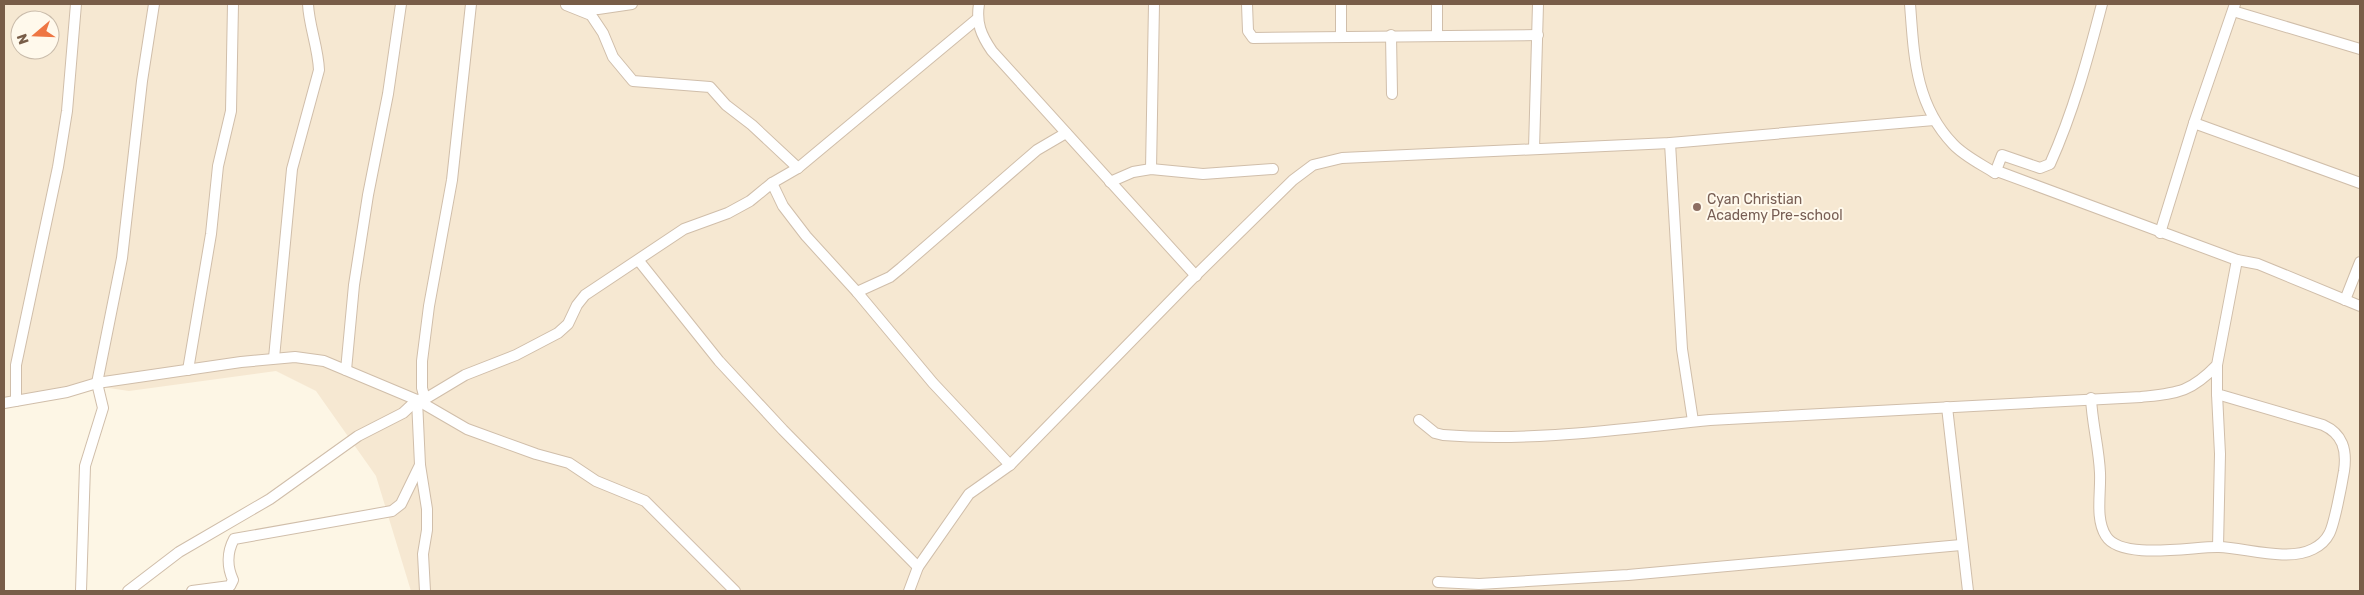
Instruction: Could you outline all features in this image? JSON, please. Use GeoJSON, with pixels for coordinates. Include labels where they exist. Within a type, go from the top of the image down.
{"type":"FeatureCollection","features":[{"type":"Feature","properties":{"kind":"street"},"geometry":{"type":"LineString","coordinates":[[16,401],[16,365],[58,167],[67,111],[76,4]]}},
{"type":"Feature","properties":{"kind":"street"},"geometry":{"type":"LineString","coordinates":[[81,591],[85,466],[103,408],[97,383],[122,258],[142,81],[154,4]]}},
{"type":"Feature","properties":{"kind":"street"},"geometry":{"type":"LineString","coordinates":[[188,370],[211,234],[218,166],[231,111],[233,4]]}},
{"type":"Feature","properties":{"kind":"street"},"geometry":{"type":"LineString","coordinates":[[274,358],[292,170],[319,70],[318,53],[308,18],[308,4]]}},
{"type":"Feature","properties":{"kind":"street"},"geometry":{"type":"LineString","coordinates":[[346,370],[368,195],[388,94],[401,4]]}},
{"type":"Feature","properties":{"kind":"street"},"geometry":{"type":"LineString","coordinates":[[426,591],[423,554],[427,530],[427,509],[420,465],[422,361],[429,306],[452,180],[471,4]]}},
{"type":"Feature","properties":{"kind":"street"},"geometry":{"type":"LineString","coordinates":[[566,4],[579,9],[598,9],[632,4]]}},
{"type":"Feature","properties":{"kind":"street"},"geometry":{"type":"LineString","coordinates":[[566,4],[591,15],[603,33],[613,57],[633,81],[710,87],[726,105],[752,124],[798,168]]}},
{"type":"Feature","properties":{"kind":"street"},"geometry":{"type":"LineString","coordinates":[[978,4],[977,19],[982,36],[992,51],[1196,276]]}},
{"type":"Feature","properties":{"kind":"street"},"geometry":{"type":"LineString","coordinates":[[1151,169],[1154,4]]}},
{"type":"Feature","properties":{"kind":"street"},"geometry":{"type":"LineString","coordinates":[[1247,4],[1248,31],[1253,38],[1538,34]]}},
{"type":"Feature","properties":{"kind":"street"},"geometry":{"type":"LineString","coordinates":[[1341,4],[1341,36]]}},
{"type":"Feature","properties":{"kind":"street"},"geometry":{"type":"LineString","coordinates":[[1437,4],[1437,35]]}},
{"type":"Feature","properties":{"kind":"street"},"geometry":{"type":"LineString","coordinates":[[1534,149],[1538,4]]}},
{"type":"Feature","properties":{"kind":"street"},"geometry":{"type":"LineString","coordinates":[[1910,4],[1915,66],[1922,93],[1934,120],[1954,145],[1995,172],[1997,171],[2033,183],[2237,260],[2258,264],[2360,306]]}},
{"type":"Feature","properties":{"kind":"street"},"geometry":{"type":"LineString","coordinates":[[1995,172],[2002,155],[2040,168],[2050,164],[2060,143],[2086,63],[2102,4]]}},
{"type":"Feature","properties":{"kind":"street"},"geometry":{"type":"LineString","coordinates":[[2160,232],[2194,124],[2234,8],[2360,49]]}},
{"type":"Feature","properties":{"kind":"street"},"geometry":{"type":"LineString","coordinates":[[128,591],[179,552],[270,499],[358,436],[403,413],[421,400],[465,375],[516,355],[558,333],[568,324],[585,295],[610,277],[639,261],[684,229],[728,213],[750,201],[772,183],[798,168],[977,19]]}},
{"type":"Feature","properties":{"kind":"street"},"geometry":{"type":"LineString","coordinates":[[1391,35],[1392,94]]}},
{"type":"Feature","properties":{"kind":"street"},"geometry":{"type":"LineString","coordinates":[[909,591],[918,567],[968,494],[1010,465],[1293,180],[1313,166],[1342,158],[1670,143],[1934,120]]}},
{"type":"Feature","properties":{"kind":"street"},"geometry":{"type":"LineString","coordinates":[[2194,124],[2360,183]]}},
{"type":"Feature","properties":{"kind":"street"},"geometry":{"type":"LineString","coordinates":[[857,292],[890,277],[1037,150],[1066,133]]}},
{"type":"Feature","properties":{"kind":"street"},"geometry":{"type":"LineString","coordinates":[[1670,143],[1682,348],[1693,422]]}},
{"type":"Feature","properties":{"kind":"street"},"geometry":{"type":"LineString","coordinates":[[1110,182],[1133,172],[1151,169],[1203,174],[1273,169]]}},
{"type":"Feature","properties":{"kind":"street"},"geometry":{"type":"LineString","coordinates":[[772,183],[783,206],[806,236],[857,292],[933,383],[1010,465]]}},
{"type":"Feature","properties":{"kind":"street"},"geometry":{"type":"LineString","coordinates":[[2218,547],[2220,454],[2217,365],[2237,260]]}},
{"type":"Feature","properties":{"kind":"street"},"geometry":{"type":"LineString","coordinates":[[639,261],[719,361],[783,430],[918,567]]}},
{"type":"Feature","properties":{"kind":"street"},"geometry":{"type":"LineString","coordinates":[[2345,300],[2360,262]]}},
{"type":"Feature","properties":{"kind":"street"},"geometry":{"type":"LineString","coordinates":[[4,403],[67,392],[97,383],[274,358],[295,357],[324,361],[421,400],[467,429],[521,449],[569,462],[596,481],[645,501],[735,591]]}},
{"type":"Feature","properties":{"kind":"street"},"geometry":{"type":"LineString","coordinates":[[1419,420],[1435,433],[1451,436],[1570,434],[1640,429],[1693,422],[2091,398],[2141,397],[2177,393],[2204,378],[2217,365]]}},
{"type":"Feature","properties":{"kind":"street"},"geometry":{"type":"LineString","coordinates":[[2091,398],[2100,472],[2101,525],[2111,542],[2118,546],[2168,551],[2218,547],[2293,555],[2312,550],[2329,534],[2345,460],[2345,449],[2341,440],[2332,430],[2217,394]]}},
{"type":"Feature","properties":{"kind":"street"},"geometry":{"type":"LineString","coordinates":[[1947,407],[1961,544],[1968,591]]}},
{"type":"Feature","properties":{"kind":"street"},"geometry":{"type":"LineString","coordinates":[[192,591],[230,586],[234,580],[229,560],[230,546],[234,539],[392,511],[401,504],[420,465]]}},
{"type":"Feature","properties":{"kind":"street"},"geometry":{"type":"LineString","coordinates":[[1438,582],[1479,584],[1628,575],[1961,544]]}},
{"type":"Feature","properties":{"kind":"shaded area"},"geometry":{"type":"Polygon","coordinates":[[[4,4],[2360,4],[2360,591],[411,591],[376,476],[316,391],[276,371],[129,391],[95,386],[4,404],[4,4]]]}},
{"type":"Feature","properties":{"kind":"place","name":"Cyan Christian Academy Pre-school"},"geometry":{"type":"Point","coordinates":[1697,207]}}]}
